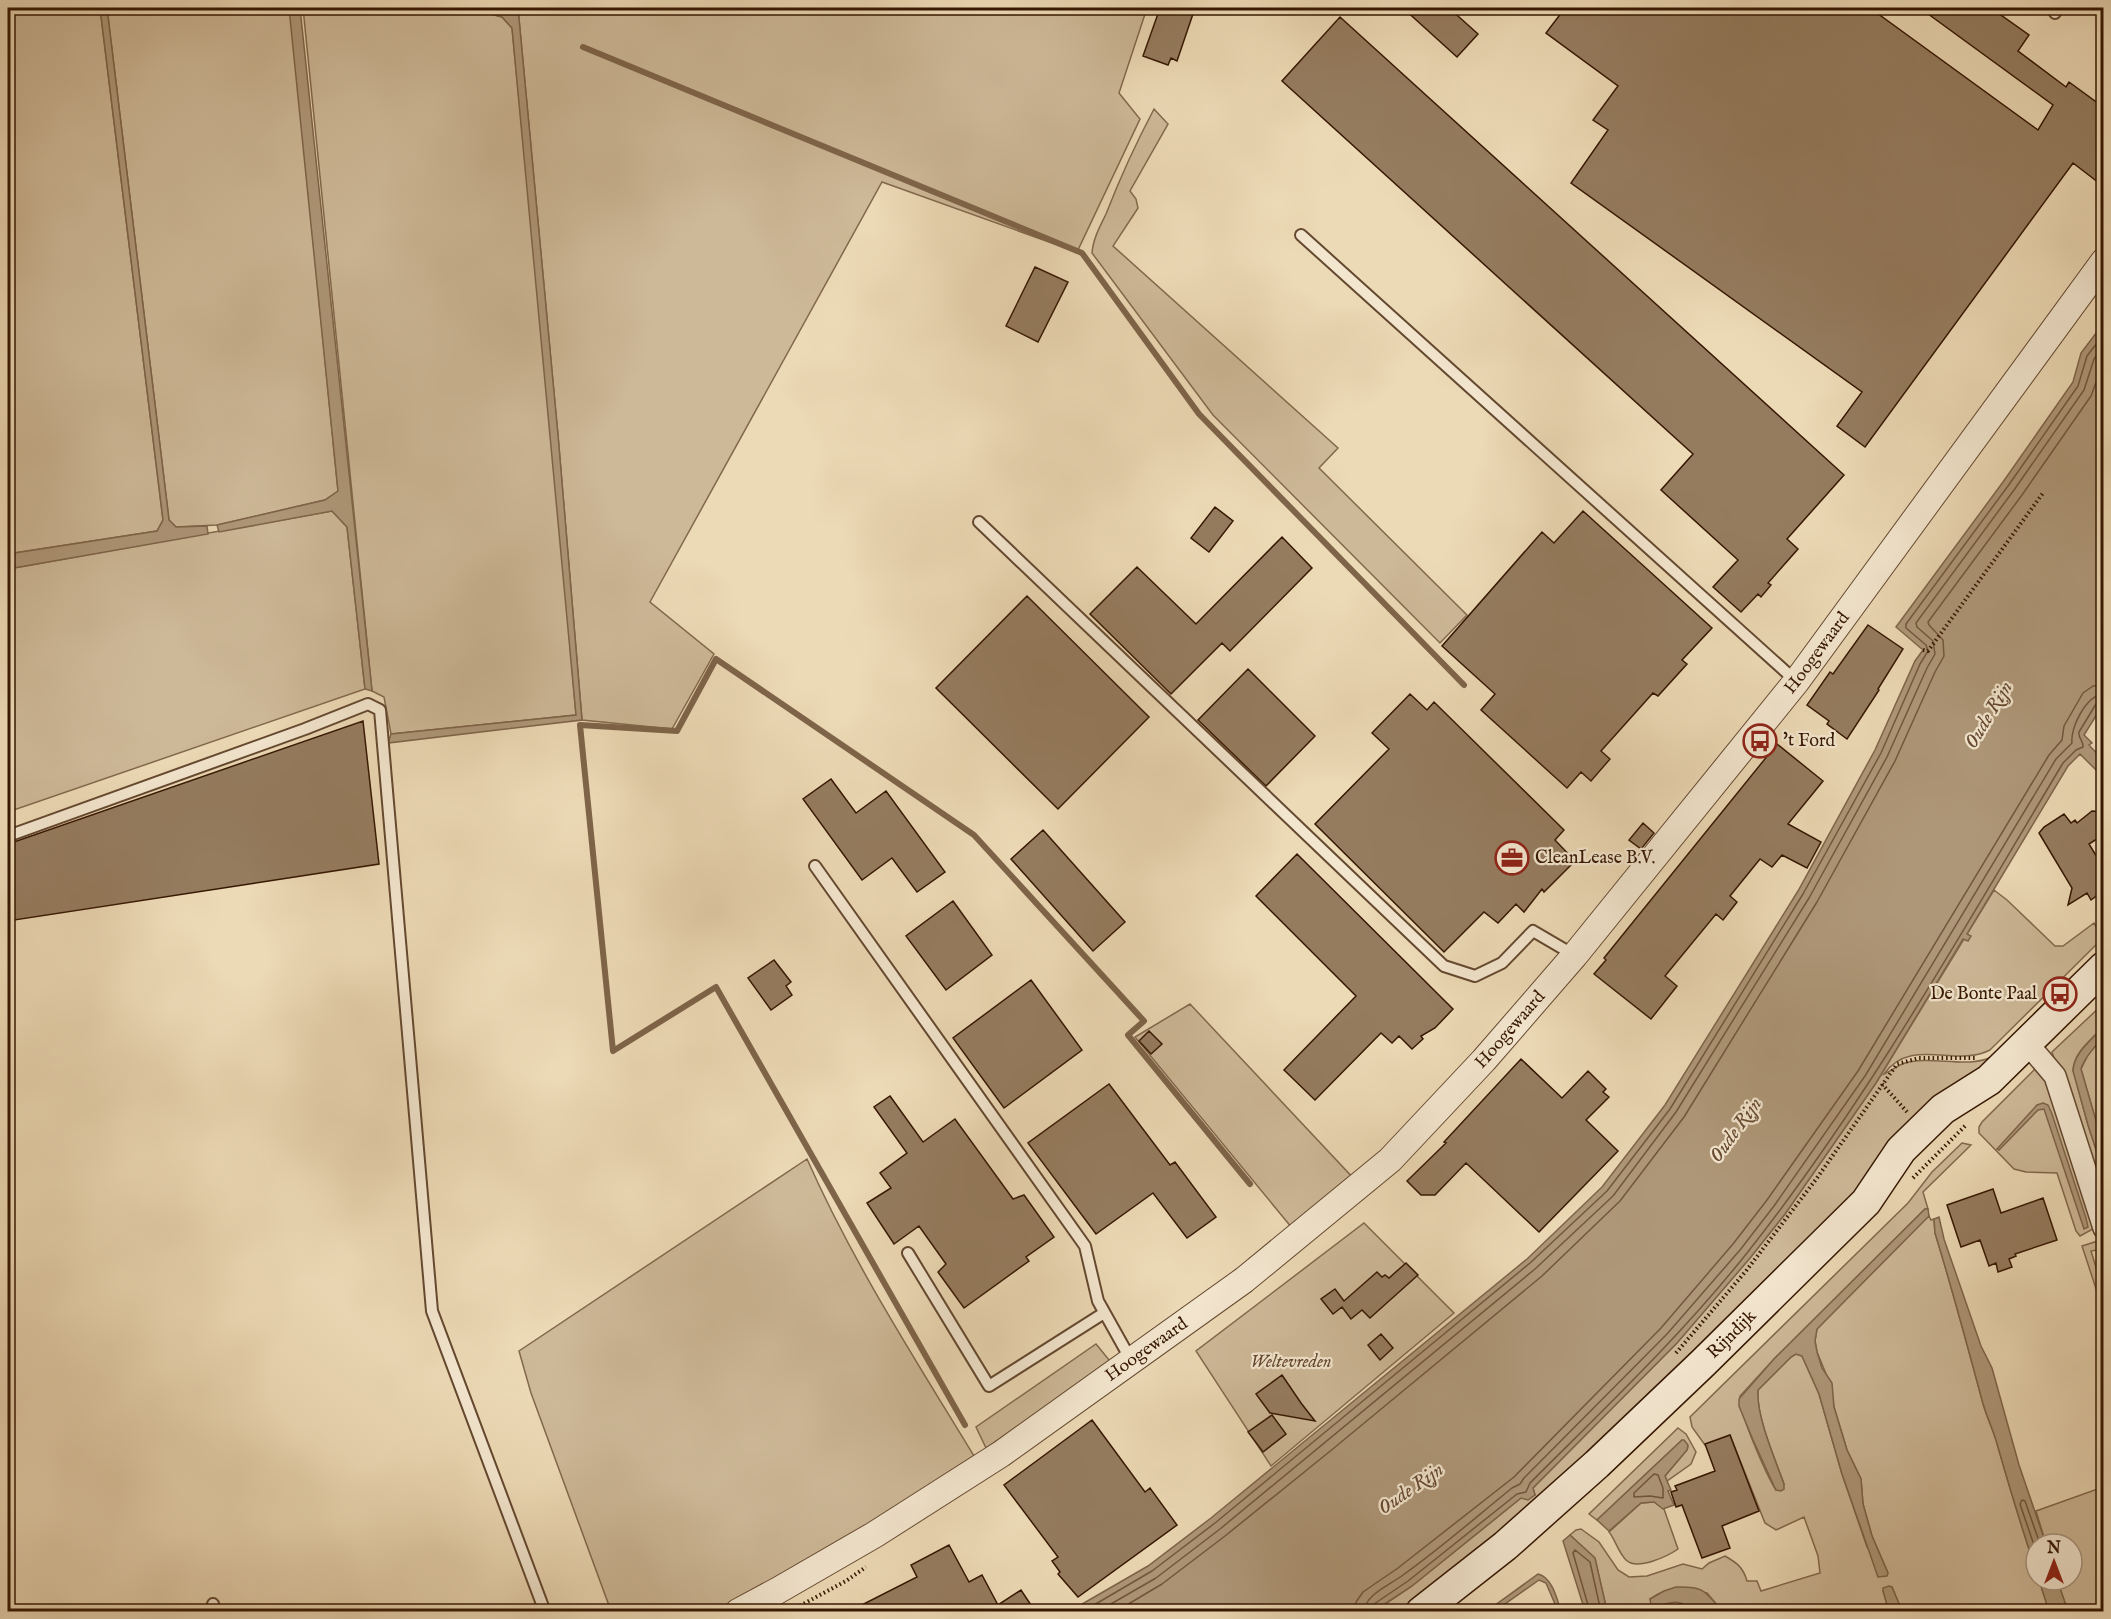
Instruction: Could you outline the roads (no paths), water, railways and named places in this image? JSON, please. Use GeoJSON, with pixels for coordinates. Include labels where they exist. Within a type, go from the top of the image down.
{"type":"FeatureCollection","features":[{"type":"Feature","properties":{"kind":"main road","name":"Rijndijk"},"geometry":{"type":"LineString","coordinates":[[1421,1611],[1505,1546],[1597,1464],[1866,1202],[1901,1150],[1943,1109],[1989,1080],[2103,967]]}},
{"type":"Feature","properties":{"kind":"street","name":"Hoogewaard"},"geometry":{"type":"LineString","coordinates":[[738,1611],[777,1591],[923,1504],[1001,1454],[1244,1280],[1390,1160],[1484,1060],[1575,955],[1796,682],[2103,261]]}},
{"type":"Feature","properties":{"kind":"street"},"geometry":{"type":"LineString","coordinates":[[2027,1043],[2055,1076],[2103,1228]]}},
{"type":"Feature","properties":{"kind":"lane"},"geometry":{"type":"LineString","coordinates":[[1301,235],[1796,682]]}},
{"type":"Feature","properties":{"kind":"lane"},"geometry":{"type":"LineString","coordinates":[[979,522],[1444,966],[1475,976],[1502,963],[1533,931],[1575,955]]}},
{"type":"Feature","properties":{"kind":"lane"},"geometry":{"type":"LineString","coordinates":[[8,836],[368,704],[380,710],[432,1311],[545,1611]]}},
{"type":"Feature","properties":{"kind":"lane"},"geometry":{"type":"LineString","coordinates":[[815,866],[1085,1246],[1098,1302],[1132,1362]]}},
{"type":"Feature","properties":{"kind":"lane"},"geometry":{"type":"LineString","coordinates":[[908,1253],[989,1386],[1104,1313]]}},
{"type":"Feature","properties":{"kind":"water"},"geometry":{"type":"Polygon","coordinates":[[[100,8],[107,8],[169,520],[176,527],[207,526],[208,534],[8,569],[8,554],[157,531],[163,520],[100,8]]]}},
{"type":"Feature","properties":{"kind":"water"},"geometry":{"type":"Polygon","coordinates":[[[289,8],[300,8],[372,691],[365,689],[347,527],[332,511],[219,532],[217,525],[325,500],[338,491],[289,8]]]}},
{"type":"Feature","properties":{"kind":"water"},"geometry":{"type":"Polygon","coordinates":[[[468,8],[518,8],[582,720],[388,743],[391,734],[576,715],[512,28],[502,17],[468,8]]]}},
{"type":"Feature","properties":{"kind":"water","name":"Oude Rijn"},"geometry":{"type":"Polygon","coordinates":[[[2103,324],[2104,703],[2084,735],[2092,743],[2089,745],[2103,760],[2103,768],[2099,773],[2080,754],[2068,766],[1967,934],[1971,936],[1968,941],[1963,939],[1876,1083],[1785,1214],[1750,1258],[1677,1343],[1533,1488],[1535,1495],[1528,1500],[1521,1498],[1412,1586],[1374,1611],[1070,1611],[1148,1566],[1211,1518],[1527,1259],[1602,1187],[1665,1105],[1798,891],[1875,750],[1915,661],[1923,650],[1896,627],[2003,482],[2073,382],[2081,353],[2103,324]]]}},
{"type":"Feature","properties":{"kind":"water"},"geometry":{"type":"Polygon","coordinates":[[[2103,1027],[2101,1038],[2081,1069],[2103,1145],[2103,1171],[2073,1071],[2080,1052],[2103,1027]]]}},
{"type":"Feature","properties":{"kind":"water"},"geometry":{"type":"Polygon","coordinates":[[[2043,1103],[2048,1105],[2052,1114],[2086,1218],[2088,1227],[2084,1229],[2044,1109],[2038,1110],[1999,1150],[1997,1149],[2037,1105],[2043,1103]]]}},
{"type":"Feature","properties":{"kind":"water"},"geometry":{"type":"Polygon","coordinates":[[[1925,1209],[1928,1209],[1929,1216],[1817,1329],[1815,1341],[1822,1368],[1832,1383],[1834,1407],[1847,1450],[1861,1479],[1863,1504],[1872,1536],[1888,1573],[1887,1576],[1878,1577],[1842,1474],[1819,1394],[1802,1356],[1796,1354],[1791,1357],[1758,1390],[1763,1425],[1784,1484],[1784,1489],[1781,1491],[1776,1490],[1753,1440],[1739,1406],[1739,1399],[1774,1359],[1925,1209]]]}},
{"type":"Feature","properties":{"kind":"water"},"geometry":{"type":"Polygon","coordinates":[[[1939,1217],[1944,1239],[1981,1346],[1992,1368],[2019,1465],[2042,1532],[2024,1533],[1984,1406],[1935,1233],[1934,1219],[1939,1217]]]}},
{"type":"Feature","properties":{"kind":"water"},"geometry":{"type":"Polygon","coordinates":[[[1682,1440],[1688,1445],[1687,1450],[1665,1476],[1674,1505],[1663,1509],[1654,1502],[1641,1503],[1609,1531],[1597,1520],[1682,1440]]]}},
{"type":"Feature","properties":{"kind":"water"},"geometry":{"type":"Polygon","coordinates":[[[1570,1535],[1595,1558],[1607,1611],[1585,1611],[1563,1541],[1570,1535]]]}},
{"type":"Feature","properties":{"kind":"water"},"geometry":{"type":"Polygon","coordinates":[[[1538,1574],[1547,1579],[1556,1595],[1561,1611],[1558,1611],[1546,1583],[1539,1580],[1495,1611],[1487,1611],[1538,1574]]]}},
{"type":"Feature","properties":{"kind":"water"},"geometry":{"type":"Polygon","coordinates":[[[1676,1587],[1703,1591],[1722,1611],[1693,1611],[1684,1604],[1676,1602],[1651,1606],[1650,1599],[1676,1587]]]}},
{"type":"Feature","properties":{"kind":"water"},"geometry":{"type":"Polygon","coordinates":[[[1892,1587],[1902,1611],[1889,1611],[1883,1588],[1892,1587]]]}},
{"type":"Feature","properties":{"kind":"water"},"geometry":{"type":"Polygon","coordinates":[[[2043,1592],[2061,1592],[2068,1611],[2049,1611],[2043,1592]]]}},
{"type":"Feature","properties":{"kind":"waterway"},"geometry":{"type":"LineString","coordinates":[[583,47],[1082,253],[1199,414],[1464,685]]}},
{"type":"Feature","properties":{"kind":"waterway"},"geometry":{"type":"LineString","coordinates":[[965,1425],[716,987],[613,1051],[580,725],[677,731],[716,659],[974,835],[1144,1021],[1128,1035],[1250,1184]]}},
{"type":"Feature","properties":{"kind":"place","name":"'t Ford"},"geometry":{"type":"Point","coordinates":[1760,741]}},
{"type":"Feature","properties":{"kind":"place","name":"CleanLease B.V."},"geometry":{"type":"Point","coordinates":[1512,858]}},
{"type":"Feature","properties":{"kind":"place","name":"De Bonte Paal"},"geometry":{"type":"Point","coordinates":[2060,994]}},
{"type":"Feature","properties":{"kind":"park label","name":"Weltevreden"},"geometry":{"type":"Point","coordinates":[1291,1362]}}]}
